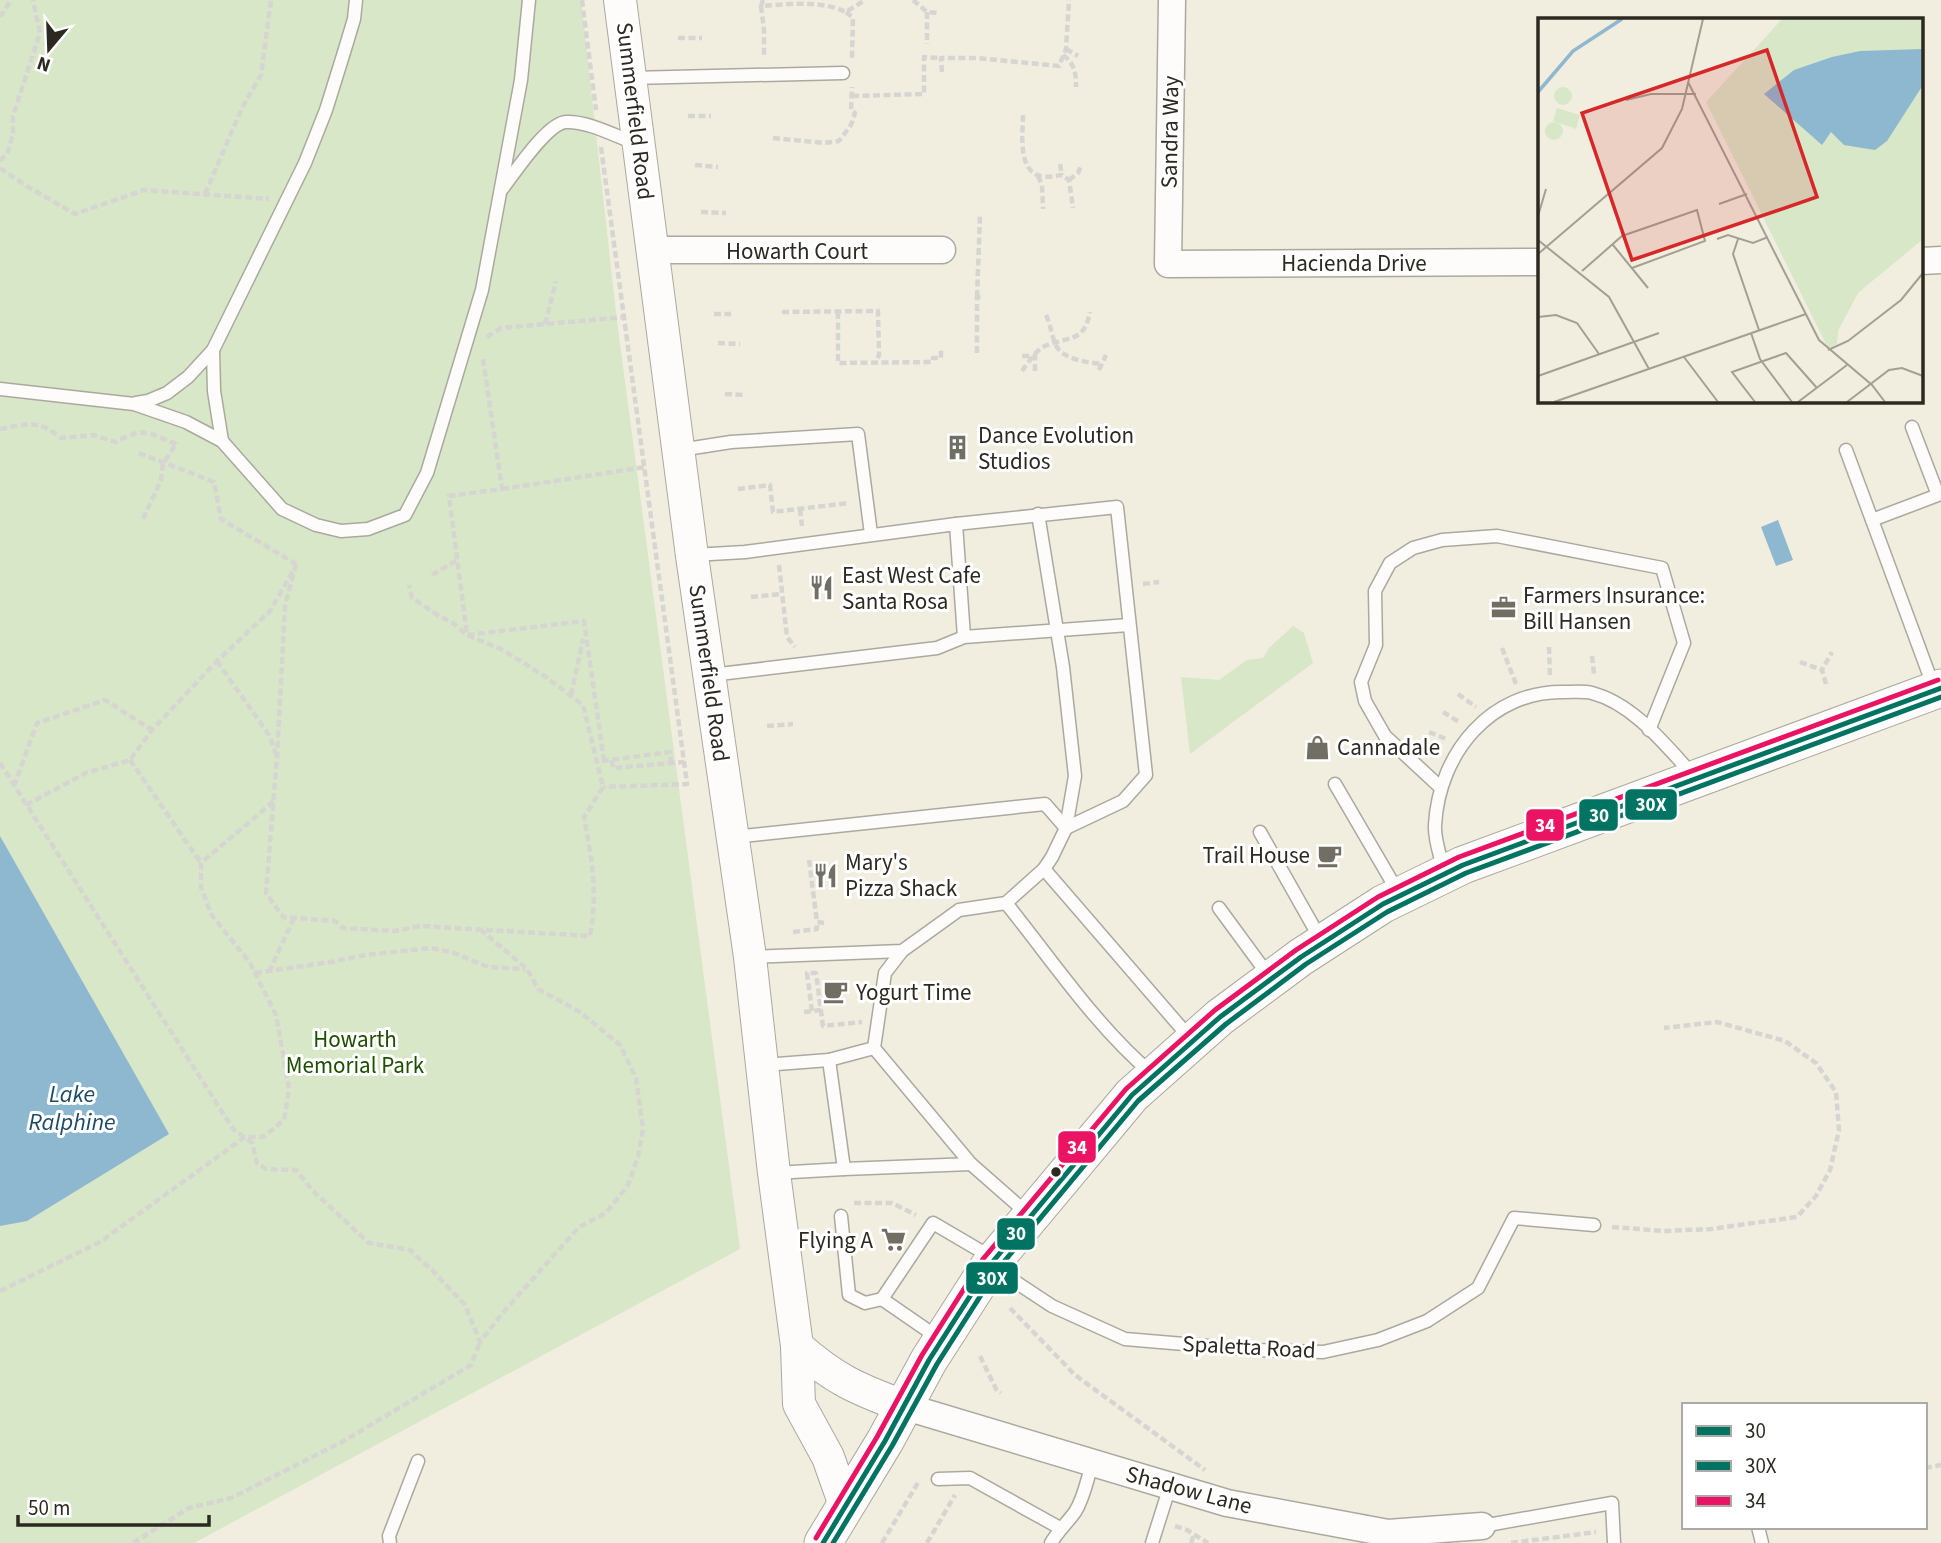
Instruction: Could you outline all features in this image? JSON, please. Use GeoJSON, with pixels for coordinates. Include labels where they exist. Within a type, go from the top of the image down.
{"type":"FeatureCollection","features":[{"type":"Feature","properties":{"kind":"main road"},"geometry":{"type":"LineString","coordinates":[[823,1543],[885,1441],[941,1340],[992,1262],[1132,1095],[1220,1017],[1322,943],[1400,895],[1444,874],[1938,689]]}},
{"type":"Feature","properties":{"kind":"street","name":"Summerfield Road"},"geometry":{"type":"LineString","coordinates":[[620,0],[692,555],[764,1065],[774,1173],[797,1346],[799,1404],[828,1457],[845,1506]]}},
{"type":"Feature","properties":{"kind":"street","name":"Sandra Way"},"geometry":{"type":"LineString","coordinates":[[1168,264],[1172,0]]}},
{"type":"Feature","properties":{"kind":"street","name":"Howarth Court"},"geometry":{"type":"LineString","coordinates":[[653,250],[942,250]]}},
{"type":"Feature","properties":{"kind":"street","name":"Hacienda Drive"},"geometry":{"type":"LineString","coordinates":[[1168,264],[1538,262]]}},
{"type":"Feature","properties":{"kind":"street"},"geometry":{"type":"LineString","coordinates":[[797,1346],[842,1381],[903,1406]]}},
{"type":"Feature","properties":{"kind":"street","name":"Shadow Lane"},"geometry":{"type":"LineString","coordinates":[[903,1406],[1227,1503],[1388,1538],[1482,1527]]}},
{"type":"Feature","properties":{"kind":"lane"},"geometry":{"type":"LineString","coordinates":[[134,404],[167,393],[188,377],[213,350],[287,201],[326,110],[354,19],[356,0]]}},
{"type":"Feature","properties":{"kind":"lane"},"geometry":{"type":"LineString","coordinates":[[0,389],[134,404],[186,422],[222,441],[282,509],[316,525],[341,531],[369,529],[405,515],[427,473],[482,289],[520,80],[529,0]]}},
{"type":"Feature","properties":{"kind":"lane"},"geometry":{"type":"LineString","coordinates":[[631,78],[848,72]]}},
{"type":"Feature","properties":{"kind":"lane"},"geometry":{"type":"LineString","coordinates":[[499,192],[548,131],[564,122],[639,144]]}},
{"type":"Feature","properties":{"kind":"lane"},"geometry":{"type":"LineString","coordinates":[[213,350],[214,391],[222,441]]}},
{"type":"Feature","properties":{"kind":"lane"},"geometry":{"type":"LineString","coordinates":[[1872,520],[1939,495],[1912,427]]}},
{"type":"Feature","properties":{"kind":"lane"},"geometry":{"type":"LineString","coordinates":[[678,450],[731,442],[858,434],[871,534]]}},
{"type":"Feature","properties":{"kind":"lane"},"geometry":{"type":"LineString","coordinates":[[1846,450],[1938,689]]}},
{"type":"Feature","properties":{"kind":"lane"},"geometry":{"type":"LineString","coordinates":[[692,555],[745,552],[871,534],[1116,507],[1146,775],[1123,802],[1066,828]]}},
{"type":"Feature","properties":{"kind":"lane"},"geometry":{"type":"LineString","coordinates":[[1030,1216],[971,1164],[874,1048],[885,973],[902,951],[959,910],[1006,903],[1044,869],[1066,828],[1075,776],[1063,667],[1038,514]]}},
{"type":"Feature","properties":{"kind":"lane"},"geometry":{"type":"LineString","coordinates":[[956,524],[964,637]]}},
{"type":"Feature","properties":{"kind":"lane"},"geometry":{"type":"LineString","coordinates":[[1440,787],[1385,736],[1364,701],[1362,682],[1376,645],[1376,591],[1390,563],[1413,548],[1442,540],[1497,536],[1662,568],[1684,643],[1649,730]]}},
{"type":"Feature","properties":{"kind":"lane"},"geometry":{"type":"LineString","coordinates":[[711,675],[937,648],[964,637],[1129,625]]}},
{"type":"Feature","properties":{"kind":"lane"},"geometry":{"type":"LineString","coordinates":[[1444,874],[1435,827],[1440,787],[1447,770],[1479,723],[1505,705],[1523,697],[1553,691],[1591,692],[1612,702],[1649,730],[1697,779]]}},
{"type":"Feature","properties":{"kind":"lane"},"geometry":{"type":"LineString","coordinates":[[1335,784],[1400,895]]}},
{"type":"Feature","properties":{"kind":"lane"},"geometry":{"type":"LineString","coordinates":[[733,837],[1045,804],[1066,828]]}},
{"type":"Feature","properties":{"kind":"lane"},"geometry":{"type":"LineString","coordinates":[[1260,831],[1322,943]]}},
{"type":"Feature","properties":{"kind":"lane"},"geometry":{"type":"LineString","coordinates":[[1044,869],[1193,1041]]}},
{"type":"Feature","properties":{"kind":"lane"},"geometry":{"type":"LineString","coordinates":[[1006,903],[1107,1029],[1130,1055],[1154,1076]]}},
{"type":"Feature","properties":{"kind":"lane"},"geometry":{"type":"LineString","coordinates":[[1219,908],[1271,979]]}},
{"type":"Feature","properties":{"kind":"lane"},"geometry":{"type":"LineString","coordinates":[[750,957],[902,951]]}},
{"type":"Feature","properties":{"kind":"lane"},"geometry":{"type":"LineString","coordinates":[[764,1065],[829,1060],[874,1048]]}},
{"type":"Feature","properties":{"kind":"lane"},"geometry":{"type":"LineString","coordinates":[[829,1060],[844,1169]]}},
{"type":"Feature","properties":{"kind":"lane"},"geometry":{"type":"LineString","coordinates":[[774,1173],[971,1164]]}},
{"type":"Feature","properties":{"kind":"lane"},"geometry":{"type":"LineString","coordinates":[[841,1216],[849,1295],[865,1303],[883,1299],[933,1223]]}},
{"type":"Feature","properties":{"kind":"lane","name":"Spaletta Road"},"geometry":{"type":"LineString","coordinates":[[933,1223],[1052,1306],[1125,1339],[1255,1350],[1323,1352],[1378,1340],[1427,1321],[1478,1288],[1514,1218],[1594,1225]]}},
{"type":"Feature","properties":{"kind":"lane"},"geometry":{"type":"LineString","coordinates":[[883,1299],[941,1340]]}},
{"type":"Feature","properties":{"kind":"lane"},"geometry":{"type":"LineString","coordinates":[[390,1543],[389,1536],[418,1461]]}},
{"type":"Feature","properties":{"kind":"lane"},"geometry":{"type":"LineString","coordinates":[[1051,1543],[1079,1503],[1092,1464]]}},
{"type":"Feature","properties":{"kind":"lane"},"geometry":{"type":"LineString","coordinates":[[938,1479],[970,1478],[1060,1528]]}},
{"type":"Feature","properties":{"kind":"lane"},"geometry":{"type":"LineString","coordinates":[[1152,1543],[1170,1486]]}},
{"type":"Feature","properties":{"kind":"lane"},"geometry":{"type":"LineString","coordinates":[[1482,1527],[1612,1503],[1614,1543]]}},
{"type":"Feature","properties":{"kind":"path"},"geometry":{"type":"LineString","coordinates":[[1,15],[11,0]]}},
{"type":"Feature","properties":{"kind":"path"},"geometry":{"type":"LineString","coordinates":[[0,161],[8,152],[13,134],[13,116],[40,33],[33,0]]}},
{"type":"Feature","properties":{"kind":"path"},"geometry":{"type":"LineString","coordinates":[[205,194],[242,108],[261,75],[271,0]]}},
{"type":"Feature","properties":{"kind":"path"},"geometry":{"type":"LineString","coordinates":[[582,0],[687,784],[603,787]]}},
{"type":"Feature","properties":{"kind":"path"},"geometry":{"type":"LineString","coordinates":[[846,12],[865,0]]}},
{"type":"Feature","properties":{"kind":"path"},"geometry":{"type":"LineString","coordinates":[[914,0],[927,12],[937,13]]}},
{"type":"Feature","properties":{"kind":"path"},"geometry":{"type":"LineString","coordinates":[[852,96],[924,94],[924,57],[977,58],[1059,66],[1066,49],[1069,0]]}},
{"type":"Feature","properties":{"kind":"path"},"geometry":{"type":"LineString","coordinates":[[764,62],[762,3],[814,2],[839,9],[853,18],[848,72]]}},
{"type":"Feature","properties":{"kind":"path"},"geometry":{"type":"LineString","coordinates":[[927,12],[928,44]]}},
{"type":"Feature","properties":{"kind":"path"},"geometry":{"type":"LineString","coordinates":[[678,38],[702,38]]}},
{"type":"Feature","properties":{"kind":"path"},"geometry":{"type":"LineString","coordinates":[[1066,49],[1078,56]]}},
{"type":"Feature","properties":{"kind":"path"},"geometry":{"type":"LineString","coordinates":[[1063,55],[1072,62],[1076,73],[1076,87]]}},
{"type":"Feature","properties":{"kind":"path"},"geometry":{"type":"LineString","coordinates":[[941,58],[942,72]]}},
{"type":"Feature","properties":{"kind":"path"},"geometry":{"type":"LineString","coordinates":[[773,138],[824,143],[839,141],[851,125],[855,113],[851,110],[852,83]]}},
{"type":"Feature","properties":{"kind":"path"},"geometry":{"type":"LineString","coordinates":[[688,116],[711,117]]}},
{"type":"Feature","properties":{"kind":"path"},"geometry":{"type":"LineString","coordinates":[[1023,116],[1022,148],[1027,164],[1042,185],[1043,209]]}},
{"type":"Feature","properties":{"kind":"path"},"geometry":{"type":"LineString","coordinates":[[1060,164],[1062,175]]}},
{"type":"Feature","properties":{"kind":"path"},"geometry":{"type":"LineString","coordinates":[[695,165],[718,166]]}},
{"type":"Feature","properties":{"kind":"path"},"geometry":{"type":"LineString","coordinates":[[1069,180],[1078,173],[1081,166]]}},
{"type":"Feature","properties":{"kind":"path"},"geometry":{"type":"LineString","coordinates":[[0,168],[75,214],[144,190],[287,201]]}},
{"type":"Feature","properties":{"kind":"path"},"geometry":{"type":"LineString","coordinates":[[1038,176],[1062,175],[1069,180],[1073,208]]}},
{"type":"Feature","properties":{"kind":"path"},"geometry":{"type":"LineString","coordinates":[[701,212],[726,213]]}},
{"type":"Feature","properties":{"kind":"path"},"geometry":{"type":"LineString","coordinates":[[977,353],[980,216]]}},
{"type":"Feature","properties":{"kind":"path"},"geometry":{"type":"LineString","coordinates":[[545,324],[556,281]]}},
{"type":"Feature","properties":{"kind":"path"},"geometry":{"type":"LineString","coordinates":[[782,312],[878,311],[879,355],[876,362]]}},
{"type":"Feature","properties":{"kind":"path"},"geometry":{"type":"LineString","coordinates":[[838,312],[838,363],[932,362],[933,358],[941,358],[941,350]]}},
{"type":"Feature","properties":{"kind":"path"},"geometry":{"type":"LineString","coordinates":[[1022,371],[1043,347],[1081,333],[1088,324],[1090,312]]}},
{"type":"Feature","properties":{"kind":"path"},"geometry":{"type":"LineString","coordinates":[[486,345],[488,335],[501,328],[661,314]]}},
{"type":"Feature","properties":{"kind":"path"},"geometry":{"type":"LineString","coordinates":[[714,314],[731,314]]}},
{"type":"Feature","properties":{"kind":"path"},"geometry":{"type":"LineString","coordinates":[[1046,315],[1061,354],[1101,364]]}},
{"type":"Feature","properties":{"kind":"path"},"geometry":{"type":"LineString","coordinates":[[718,343],[740,344]]}},
{"type":"Feature","properties":{"kind":"path"},"geometry":{"type":"LineString","coordinates":[[484,354],[482,363],[502,489]]}},
{"type":"Feature","properties":{"kind":"path"},"geometry":{"type":"LineString","coordinates":[[1099,370],[1106,355]]}},
{"type":"Feature","properties":{"kind":"path"},"geometry":{"type":"LineString","coordinates":[[1022,356],[1035,356]]}},
{"type":"Feature","properties":{"kind":"path"},"geometry":{"type":"LineString","coordinates":[[1035,356],[1035,371]]}},
{"type":"Feature","properties":{"kind":"path"},"geometry":{"type":"LineString","coordinates":[[725,394],[745,395]]}},
{"type":"Feature","properties":{"kind":"path"},"geometry":{"type":"LineString","coordinates":[[0,429],[29,424],[47,427],[61,438],[93,435],[116,442],[142,430],[176,444]]}},
{"type":"Feature","properties":{"kind":"path"},"geometry":{"type":"LineString","coordinates":[[143,519],[161,480],[163,464],[182,432]]}},
{"type":"Feature","properties":{"kind":"path"},"geometry":{"type":"LineString","coordinates":[[139,453],[214,482],[221,519],[296,564]]}},
{"type":"Feature","properties":{"kind":"path"},"geometry":{"type":"LineString","coordinates":[[467,635],[449,496],[645,467]]}},
{"type":"Feature","properties":{"kind":"path"},"geometry":{"type":"LineString","coordinates":[[738,489],[770,485],[773,512],[867,502]]}},
{"type":"Feature","properties":{"kind":"path"},"geometry":{"type":"LineString","coordinates":[[777,546],[787,637]]}},
{"type":"Feature","properties":{"kind":"path"},"geometry":{"type":"LineString","coordinates":[[432,575],[457,559]]}},
{"type":"Feature","properties":{"kind":"path"},"geometry":{"type":"LineString","coordinates":[[26,805],[86,773],[130,760],[152,730],[217,661],[270,611],[296,564]]}},
{"type":"Feature","properties":{"kind":"path"},"geometry":{"type":"LineString","coordinates":[[296,564],[285,606],[266,894],[283,917],[335,921],[343,929],[395,931],[420,926],[590,936],[594,912],[594,876],[584,817],[603,787],[584,621],[467,635]]}},
{"type":"Feature","properties":{"kind":"path"},"geometry":{"type":"LineString","coordinates":[[409,584],[412,598],[453,623],[467,635],[501,649],[583,705],[601,761]]}},
{"type":"Feature","properties":{"kind":"path"},"geometry":{"type":"LineString","coordinates":[[751,597],[782,594]]}},
{"type":"Feature","properties":{"kind":"path"},"geometry":{"type":"LineString","coordinates":[[571,695],[576,681],[576,667],[584,631]]}},
{"type":"Feature","properties":{"kind":"path"},"geometry":{"type":"LineString","coordinates":[[1549,647],[1553,691]]}},
{"type":"Feature","properties":{"kind":"path"},"geometry":{"type":"LineString","coordinates":[[1502,648],[1523,697]]}},
{"type":"Feature","properties":{"kind":"path"},"geometry":{"type":"LineString","coordinates":[[1826,684],[1822,670],[1832,652]]}},
{"type":"Feature","properties":{"kind":"path"},"geometry":{"type":"LineString","coordinates":[[217,661],[269,735],[277,758]]}},
{"type":"Feature","properties":{"kind":"path"},"geometry":{"type":"LineString","coordinates":[[1800,662],[1822,670]]}},
{"type":"Feature","properties":{"kind":"path"},"geometry":{"type":"LineString","coordinates":[[14,786],[37,723],[105,700],[152,730]]}},
{"type":"Feature","properties":{"kind":"path"},"geometry":{"type":"LineString","coordinates":[[767,726],[793,724]]}},
{"type":"Feature","properties":{"kind":"path"},"geometry":{"type":"LineString","coordinates":[[601,761],[670,752],[671,763]]}},
{"type":"Feature","properties":{"kind":"path"},"geometry":{"type":"LineString","coordinates":[[0,1291],[100,1242],[245,1138],[263,1137],[284,1120],[289,1089],[276,1015],[250,962],[211,914],[201,887],[201,863],[130,760]]}},
{"type":"Feature","properties":{"kind":"path"},"geometry":{"type":"LineString","coordinates":[[612,760],[613,768],[685,762]]}},
{"type":"Feature","properties":{"kind":"path"},"geometry":{"type":"LineString","coordinates":[[0,763],[233,1129],[252,1143],[257,1163],[266,1170],[296,1170],[313,1191],[369,1243],[410,1250],[465,1305],[480,1342]]}},
{"type":"Feature","properties":{"kind":"path"},"geometry":{"type":"LineString","coordinates":[[201,863],[274,801]]}},
{"type":"Feature","properties":{"kind":"path"},"geometry":{"type":"LineString","coordinates":[[793,932],[817,929],[821,922],[809,860]]}},
{"type":"Feature","properties":{"kind":"path"},"geometry":{"type":"LineString","coordinates":[[269,972],[293,918]]}},
{"type":"Feature","properties":{"kind":"path"},"geometry":{"type":"LineString","coordinates":[[133,1543],[188,1508],[231,1499],[342,1442],[471,1365],[480,1342],[506,1309],[579,1227],[606,1213],[628,1185],[638,1157],[643,1129],[636,1078],[620,1045],[580,1013],[538,989],[527,970],[481,930]]}},
{"type":"Feature","properties":{"kind":"path"},"geometry":{"type":"LineString","coordinates":[[255,973],[365,955],[431,948],[454,953],[488,967],[527,970]]}},
{"type":"Feature","properties":{"kind":"path"},"geometry":{"type":"LineString","coordinates":[[812,1011],[807,974],[816,973],[822,1026],[863,1022]]}},
{"type":"Feature","properties":{"kind":"path"},"geometry":{"type":"LineString","coordinates":[[804,1012],[821,1010]]}},
{"type":"Feature","properties":{"kind":"path"},"geometry":{"type":"LineString","coordinates":[[1594,1225],[1665,1231],[1711,1229],[1797,1217],[1816,1196],[1830,1170],[1839,1130],[1836,1092],[1816,1063],[1785,1041],[1717,1022],[1664,1028]]}},
{"type":"Feature","properties":{"kind":"path"},"geometry":{"type":"LineString","coordinates":[[842,1203],[892,1203],[933,1223]]}},
{"type":"Feature","properties":{"kind":"path"},"geometry":{"type":"LineString","coordinates":[[1010,1307],[1075,1375],[1208,1473]]}},
{"type":"Feature","properties":{"kind":"path"},"geometry":{"type":"LineString","coordinates":[[980,1356],[1000,1393]]}},
{"type":"Feature","properties":{"kind":"path"},"geometry":{"type":"LineString","coordinates":[[882,1543],[923,1475]]}},
{"type":"Feature","properties":{"kind":"path"},"geometry":{"type":"LineString","coordinates":[[927,1543],[965,1478]]}},
{"type":"Feature","properties":{"kind":"path"},"geometry":{"type":"LineString","coordinates":[[1159,1521],[1194,1534],[1208,1543]]}},
{"type":"Feature","properties":{"kind":"path"},"geometry":{"type":"LineString","coordinates":[[1511,1543],[1614,1529]]}},
{"type":"Feature","properties":{"kind":"path"},"geometry":{"type":"LineString","coordinates":[[1191,1543],[1194,1534]]}},
{"type":"Feature","properties":{"kind":"green space","name":"Howarth Memorial Park"},"geometry":{"type":"Polygon","coordinates":[[[0,0],[581,0],[617,321],[740,1249],[194,1543],[0,1543],[0,0]]]}},
{"type":"Feature","properties":{"kind":"green space"},"geometry":{"type":"Polygon","coordinates":[[[1293,626],[1304,633],[1313,663],[1190,754],[1181,677],[1219,680],[1247,660],[1263,658],[1269,648],[1293,626]]]}},
{"type":"Feature","properties":{"kind":"water"},"geometry":{"type":"Polygon","coordinates":[[[1778,520],[1793,560],[1776,566],[1761,527],[1778,520]]]}},
{"type":"Feature","properties":{"kind":"water","name":"Lake Ralphine"},"geometry":{"type":"Polygon","coordinates":[[[0,836],[169,1134],[27,1221],[0,1226],[0,836]]]}},
{"type":"Feature","properties":{"kind":"transit line","name":"34"},"geometry":{"type":"LineString","coordinates":[[816,1538],[877,1437],[922,1355],[983,1259],[1126,1089],[1215,1010],[1296,950],[1378,897],[1459,857],[1938,680]]}},
{"type":"Feature","properties":{"kind":"transit line","name":"30"},"geometry":{"type":"LineString","coordinates":[[823,1543],[885,1441],[929,1360],[990,1265],[1132,1095],[1220,1017],[1301,957],[1383,904],[1463,865],[1941,688]]}},
{"type":"Feature","properties":{"kind":"transit line","name":"30X"},"geometry":{"type":"LineString","coordinates":[[833,1543],[892,1446],[937,1364],[997,1270],[1138,1101],[1226,1024],[1306,964],[1387,912],[1466,873],[1941,697]]}},
{"type":"Feature","properties":{"kind":"place","name":"Dance Evolution Studios"},"geometry":{"type":"Point","coordinates":[958,448]}},
{"type":"Feature","properties":{"kind":"place","name":"East West Cafe Santa Rosa"},"geometry":{"type":"Point","coordinates":[822,588]}},
{"type":"Feature","properties":{"kind":"place","name":"Farmers Insurance: Bill Hansen"},"geometry":{"type":"Point","coordinates":[1503,608]}},
{"type":"Feature","properties":{"kind":"place","name":"Cannadale"},"geometry":{"type":"Point","coordinates":[1317,747]}},
{"type":"Feature","properties":{"kind":"place","name":"Trail House"},"geometry":{"type":"Point","coordinates":[1330,855]}},
{"type":"Feature","properties":{"kind":"place","name":"Mary's Pizza Shack"},"geometry":{"type":"Point","coordinates":[825,875]}},
{"type":"Feature","properties":{"kind":"place","name":"Yogurt Time"},"geometry":{"type":"Point","coordinates":[836,992]}},
{"type":"Feature","properties":{"kind":"place","name":"Flying A"},"geometry":{"type":"Point","coordinates":[893,1240]}}]}
